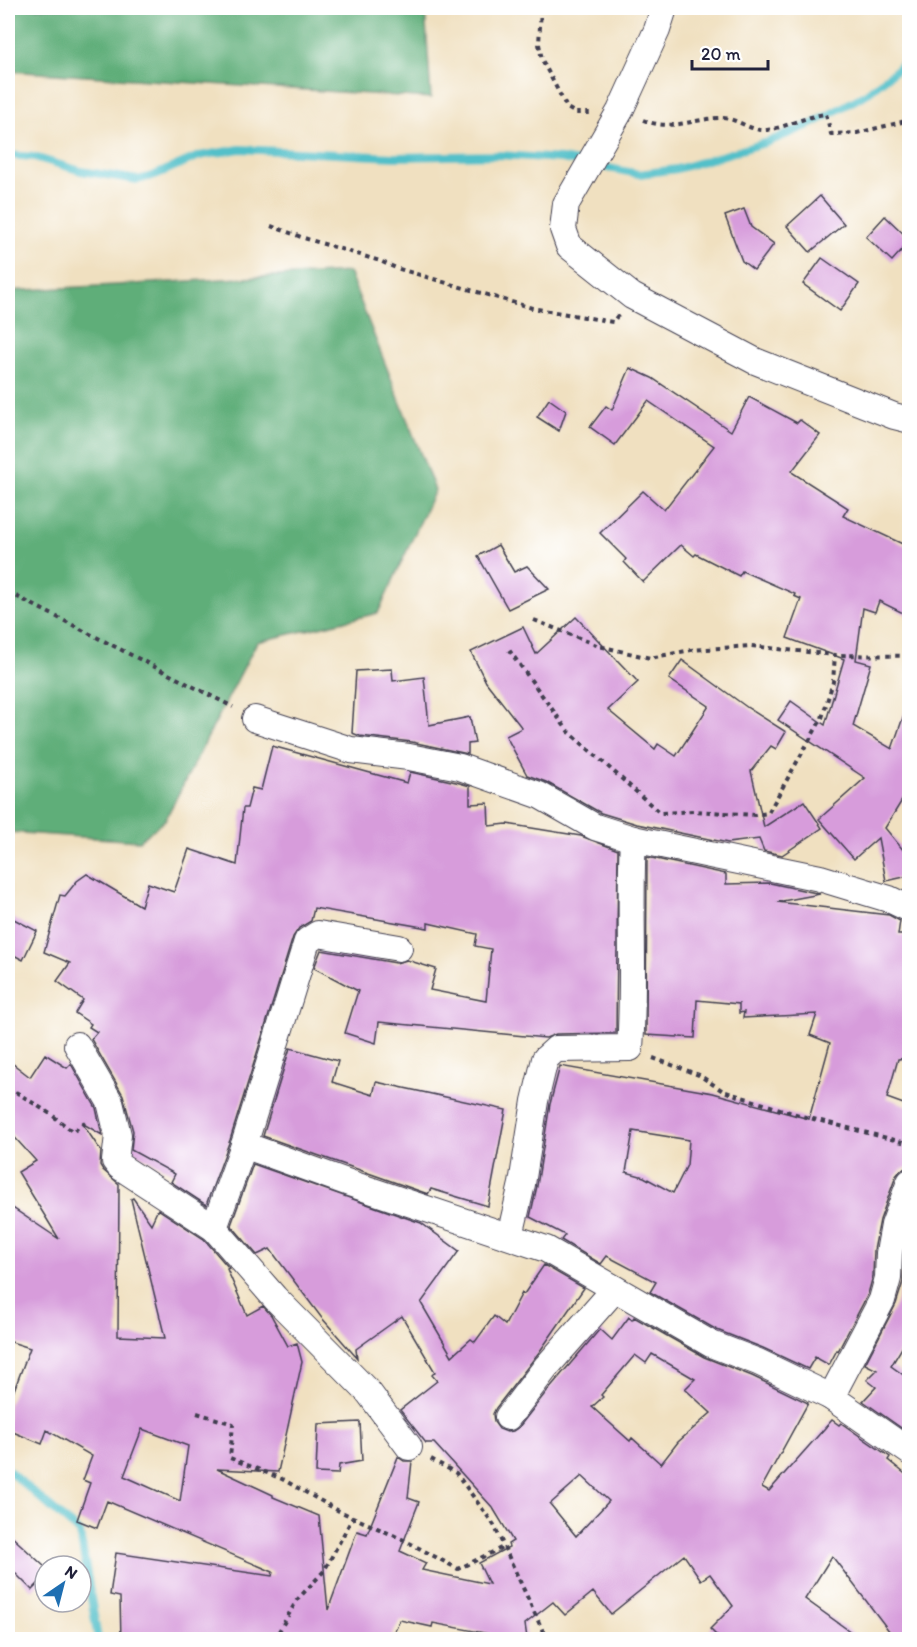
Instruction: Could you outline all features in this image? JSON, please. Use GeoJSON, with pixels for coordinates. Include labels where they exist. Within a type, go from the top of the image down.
{"type":"FeatureCollection","features":[{"type":"Feature","properties":{"kind":"street"},"geometry":{"type":"LineString","coordinates":[[664,8],[657,30],[620,111],[566,204],[562,229],[569,246],[632,296],[755,361],[909,420]]}},
{"type":"Feature","properties":{"kind":"street"},"geometry":{"type":"LineString","coordinates":[[255,719],[351,750],[409,757],[460,767],[539,795],[595,827],[633,839],[820,878],[889,899],[909,909]]}},
{"type":"Feature","properties":{"kind":"street"},"geometry":{"type":"LineString","coordinates":[[510,1236],[545,1059],[556,1049],[630,1048],[633,1013],[630,892],[633,839]]}},
{"type":"Feature","properties":{"kind":"street"},"geometry":{"type":"LineString","coordinates":[[214,1228],[244,1145],[307,941],[318,934],[399,948]]}},
{"type":"Feature","properties":{"kind":"street"},"geometry":{"type":"LineString","coordinates":[[77,1046],[110,1102],[118,1135],[115,1161],[129,1173],[214,1228],[275,1298],[369,1393],[409,1447]]}},
{"type":"Feature","properties":{"kind":"street"},"geometry":{"type":"LineString","coordinates":[[244,1145],[555,1253],[711,1344],[758,1362],[831,1398],[909,1452]]}},
{"type":"Feature","properties":{"kind":"street"},"geometry":{"type":"LineString","coordinates":[[831,1398],[882,1300],[888,1278],[889,1253],[894,1225],[909,1182]]}},
{"type":"Feature","properties":{"kind":"street"},"geometry":{"type":"LineString","coordinates":[[508,1417],[546,1366],[615,1289]]}},
{"type":"Feature","properties":{"kind":"path"},"geometry":{"type":"LineString","coordinates":[[541,8],[539,44],[542,60],[567,108],[576,113],[620,111],[659,126],[724,117],[747,127],[765,130],[813,115],[826,114],[831,134],[857,133],[909,120]]}},
{"type":"Feature","properties":{"kind":"path"},"geometry":{"type":"LineString","coordinates":[[271,226],[396,268],[532,308],[613,322],[632,296]]}},
{"type":"Feature","properties":{"kind":"path"},"geometry":{"type":"LineString","coordinates":[[8,592],[255,719]]}},
{"type":"Feature","properties":{"kind":"path"},"geometry":{"type":"LineString","coordinates":[[534,620],[599,646],[650,658],[691,650],[751,646],[835,655],[909,656]]}},
{"type":"Feature","properties":{"kind":"path"},"geometry":{"type":"LineString","coordinates":[[509,650],[567,732],[660,813],[695,811],[755,815],[768,813],[822,718],[833,682],[835,655]]}},
{"type":"Feature","properties":{"kind":"path"},"geometry":{"type":"LineString","coordinates":[[630,1048],[671,1066],[699,1075],[723,1091],[802,1116],[909,1144]]}},
{"type":"Feature","properties":{"kind":"path"},"geometry":{"type":"LineString","coordinates":[[8,1087],[52,1115],[73,1132],[110,1102]]}},
{"type":"Feature","properties":{"kind":"path"},"geometry":{"type":"LineString","coordinates":[[197,1413],[233,1424],[230,1458],[282,1479],[352,1517],[404,1540],[458,1569],[503,1547]]}},
{"type":"Feature","properties":{"kind":"path"},"geometry":{"type":"LineString","coordinates":[[409,1447],[456,1473],[494,1525],[547,1640]]}},
{"type":"Feature","properties":{"kind":"path"},"geometry":{"type":"LineString","coordinates":[[274,1640],[297,1600],[324,1571],[352,1517]]}},
{"type":"Feature","properties":{"kind":"green space"},"geometry":{"type":"Polygon","coordinates":[[[8,8],[425,8],[431,98],[8,71],[8,8]]]}},
{"type":"Feature","properties":{"kind":"green space"},"geometry":{"type":"Polygon","coordinates":[[[349,272],[435,490],[378,613],[257,642],[165,820],[139,841],[8,832],[8,291],[349,272]]]}},
{"type":"Feature","properties":{"kind":"building"},"geometry":{"type":"Polygon","coordinates":[[[820,196],[844,224],[810,252],[787,226],[820,196]]]}},
{"type":"Feature","properties":{"kind":"building"},"geometry":{"type":"Polygon","coordinates":[[[744,209],[751,227],[774,244],[754,270],[742,261],[725,216],[744,209]]]}},
{"type":"Feature","properties":{"kind":"building"},"geometry":{"type":"Polygon","coordinates":[[[885,216],[909,239],[909,242],[892,261],[866,237],[885,216]]]}},
{"type":"Feature","properties":{"kind":"building"},"geometry":{"type":"Polygon","coordinates":[[[822,258],[859,284],[840,311],[803,284],[822,258]]]}},
{"type":"Feature","properties":{"kind":"building"},"geometry":{"type":"Polygon","coordinates":[[[630,368],[652,378],[731,431],[749,397],[797,423],[800,420],[820,435],[792,471],[793,473],[848,508],[843,516],[909,547],[909,616],[879,601],[875,612],[863,608],[856,660],[871,664],[853,726],[892,749],[906,709],[909,710],[909,789],[885,828],[909,857],[909,876],[886,881],[878,838],[854,859],[819,819],[865,778],[778,720],[791,701],[825,725],[844,659],[787,638],[801,599],[794,596],[795,594],[742,571],[739,576],[696,554],[694,556],[681,545],[643,582],[624,562],[626,559],[600,533],[643,491],[664,510],[714,446],[648,401],[615,445],[590,427],[606,406],[612,410],[630,368]]]}},
{"type":"Feature","properties":{"kind":"building"},"geometry":{"type":"Polygon","coordinates":[[[549,399],[566,411],[559,431],[537,417],[549,399]]]}},
{"type":"Feature","properties":{"kind":"building"},"geometry":{"type":"Polygon","coordinates":[[[498,545],[514,572],[527,566],[549,589],[508,609],[478,556],[498,545]]]}},
{"type":"Feature","properties":{"kind":"building"},"geometry":{"type":"Polygon","coordinates":[[[576,617],[638,682],[608,710],[655,749],[658,744],[676,756],[709,706],[669,679],[682,660],[748,708],[786,732],[776,749],[771,746],[751,771],[764,827],[804,801],[822,828],[782,855],[764,851],[759,839],[728,843],[637,824],[601,813],[546,782],[527,775],[506,736],[522,728],[486,682],[471,652],[523,627],[536,654],[576,617]]]}},
{"type":"Feature","properties":{"kind":"building"},"geometry":{"type":"Polygon","coordinates":[[[392,669],[393,681],[424,677],[429,725],[470,717],[475,743],[468,744],[468,754],[412,742],[352,733],[356,671],[392,669]]]}},
{"type":"Feature","properties":{"kind":"building"},"geometry":{"type":"Polygon","coordinates":[[[272,746],[407,783],[410,772],[470,786],[470,804],[488,803],[489,826],[507,824],[581,836],[618,850],[616,1033],[556,1034],[546,1038],[379,1022],[376,1043],[345,1033],[358,991],[314,968],[321,950],[396,963],[407,960],[436,969],[430,990],[486,1001],[491,949],[475,946],[477,934],[428,923],[428,928],[314,908],[311,921],[299,928],[293,937],[230,1140],[206,1205],[171,1182],[175,1174],[131,1150],[133,1131],[123,1095],[91,1039],[97,1032],[89,1027],[91,1024],[75,1013],[83,1000],[57,981],[70,963],[44,952],[60,895],[65,896],[77,881],[87,874],[141,906],[148,883],[174,892],[189,849],[237,865],[243,808],[247,808],[252,788],[261,790],[272,746]]]}},
{"type":"Feature","properties":{"kind":"building"},"geometry":{"type":"Polygon","coordinates":[[[647,857],[726,874],[726,884],[770,883],[820,894],[777,902],[889,915],[900,921],[898,935],[909,935],[909,1058],[898,1059],[887,1098],[909,1106],[909,1167],[901,1170],[896,1176],[880,1220],[874,1250],[873,1276],[868,1294],[829,1365],[815,1357],[808,1369],[717,1330],[650,1292],[656,1282],[607,1256],[601,1264],[561,1240],[565,1235],[530,1217],[550,1104],[560,1066],[713,1093],[809,1119],[830,1043],[810,1035],[817,1014],[743,1018],[744,1012],[739,1013],[739,1004],[697,1000],[695,1038],[646,1035],[647,857]],[[633,1131],[626,1172],[644,1177],[673,1193],[687,1165],[689,1140],[633,1131]]]}},
{"type":"Feature","properties":{"kind":"building"},"geometry":{"type":"Polygon","coordinates":[[[8,916],[37,931],[23,960],[8,952],[8,916]]]}},
{"type":"Feature","properties":{"kind":"building"},"geometry":{"type":"Polygon","coordinates":[[[290,1048],[338,1061],[332,1082],[373,1095],[376,1082],[506,1110],[488,1206],[431,1189],[428,1194],[263,1136],[290,1048]]]}},
{"type":"Feature","properties":{"kind":"building"},"geometry":{"type":"Polygon","coordinates":[[[45,1054],[67,1068],[71,1064],[96,1108],[102,1135],[82,1123],[101,1151],[100,1165],[103,1170],[119,1184],[118,1336],[165,1338],[131,1199],[133,1198],[151,1224],[158,1209],[204,1239],[229,1268],[227,1269],[247,1315],[263,1306],[271,1315],[288,1346],[297,1343],[302,1362],[278,1472],[217,1469],[273,1497],[319,1516],[328,1610],[357,1531],[367,1534],[398,1457],[404,1461],[412,1461],[408,1498],[419,1502],[400,1551],[426,1563],[422,1570],[489,1584],[479,1563],[509,1547],[508,1544],[513,1541],[493,1508],[434,1443],[426,1443],[400,1410],[437,1381],[432,1375],[435,1372],[402,1316],[356,1349],[357,1358],[321,1317],[270,1249],[257,1255],[231,1225],[253,1164],[421,1223],[459,1251],[421,1303],[452,1356],[471,1339],[475,1342],[494,1316],[505,1325],[522,1293],[524,1294],[544,1265],[584,1288],[496,1408],[493,1414],[494,1422],[499,1429],[507,1432],[519,1427],[600,1329],[612,1340],[629,1317],[632,1320],[634,1317],[704,1357],[752,1376],[808,1403],[762,1487],[769,1491],[832,1420],[839,1425],[841,1423],[890,1457],[888,1460],[909,1477],[909,1640],[896,1640],[832,1556],[805,1599],[862,1640],[721,1640],[710,1629],[733,1606],[710,1574],[701,1580],[684,1555],[611,1614],[593,1592],[565,1615],[553,1602],[525,1624],[527,1638],[490,1640],[490,1634],[433,1623],[432,1627],[400,1620],[390,1640],[121,1640],[120,1597],[110,1595],[116,1553],[272,1576],[273,1572],[107,1501],[97,1528],[77,1520],[90,1483],[83,1480],[92,1456],[47,1430],[42,1444],[8,1430],[8,1406],[30,1348],[8,1341],[8,1205],[59,1239],[18,1172],[36,1161],[8,1130],[8,1060],[30,1077],[45,1054]],[[652,1354],[646,1363],[635,1355],[601,1395],[603,1397],[592,1407],[630,1441],[632,1438],[661,1464],[678,1442],[711,1413],[685,1389],[695,1379],[652,1354]],[[142,1429],[124,1476],[180,1501],[188,1446],[142,1429]],[[582,1476],[550,1504],[576,1536],[609,1501],[582,1476]]]}},
{"type":"Feature","properties":{"kind":"building"},"geometry":{"type":"Polygon","coordinates":[[[909,1226],[909,1336],[891,1366],[909,1379],[909,1427],[907,1432],[863,1401],[876,1387],[867,1380],[877,1370],[865,1364],[896,1304],[903,1282],[904,1255],[909,1226]]]}},
{"type":"Feature","properties":{"kind":"building"},"geometry":{"type":"Polygon","coordinates":[[[360,1422],[362,1461],[339,1465],[338,1474],[316,1473],[318,1424],[360,1422]]]}},
{"type":"Feature","properties":{"kind":"building"},"geometry":{"type":"Polygon","coordinates":[[[8,1533],[33,1556],[33,1589],[32,1590],[8,1566],[8,1533]]]}},
{"type":"Feature","properties":{"kind":"waterway"},"geometry":{"type":"LineString","coordinates":[[8,155],[34,157],[81,171],[138,180],[199,156],[240,149],[394,157],[500,155],[562,159],[639,174],[677,169],[768,142],[814,123],[866,94],[910,56]]}},
{"type":"Feature","properties":{"kind":"waterway"},"geometry":{"type":"LineString","coordinates":[[8,1470],[80,1533],[98,1639]]}}]}
